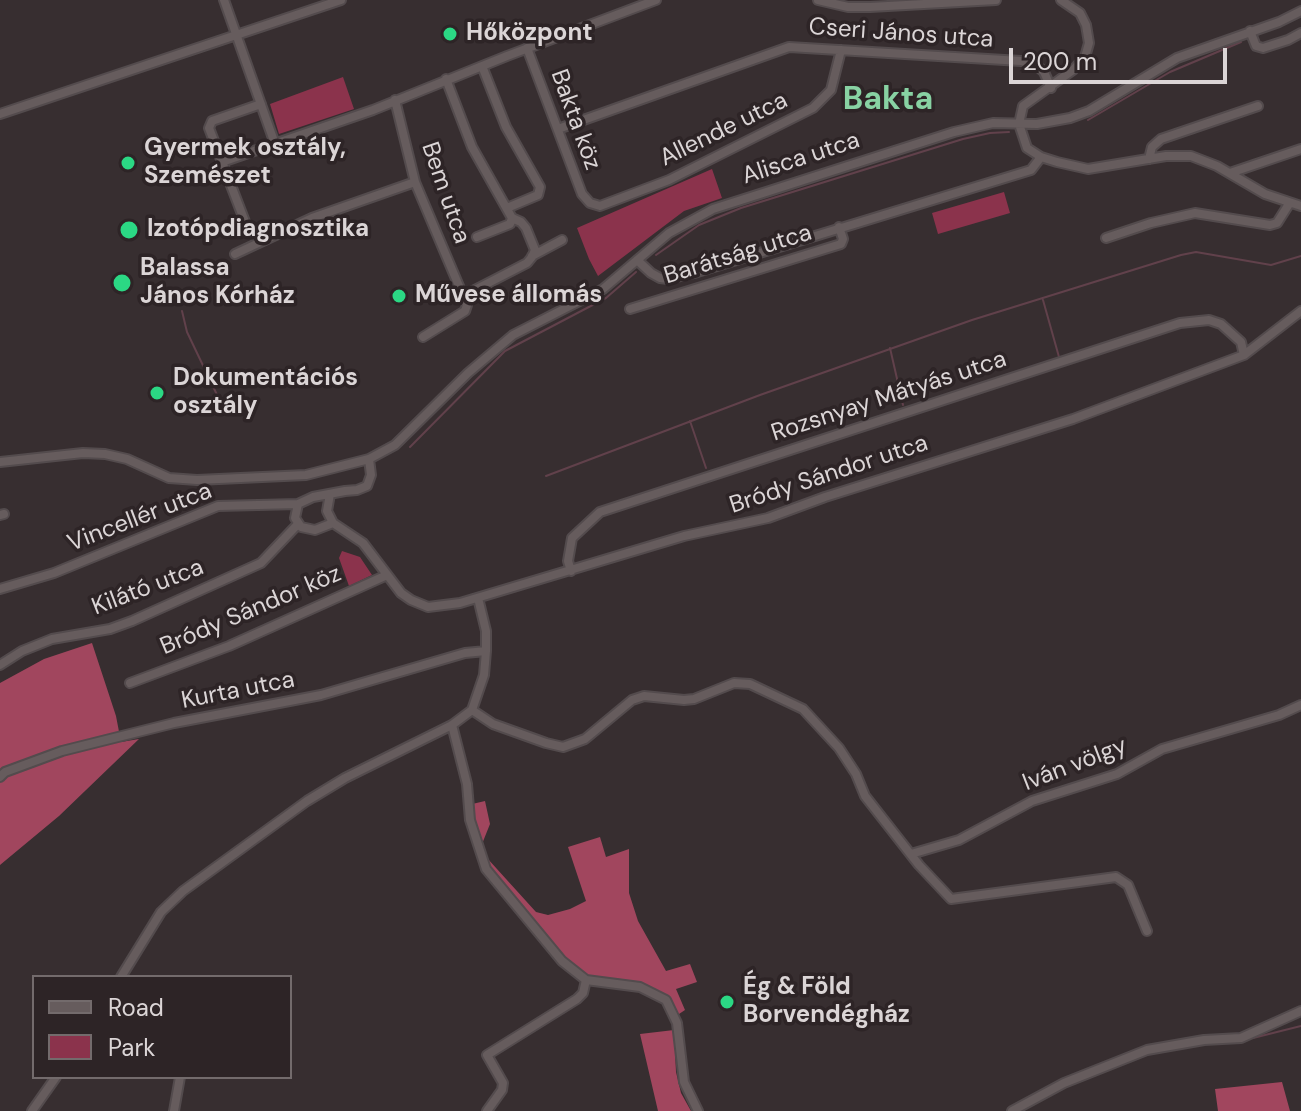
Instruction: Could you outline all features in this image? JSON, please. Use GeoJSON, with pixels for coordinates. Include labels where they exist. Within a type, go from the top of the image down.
{"type":"FeatureCollection","features":[{"type":"Feature","properties":{"kind":"street"},"geometry":{"type":"LineString","coordinates":[[224,0],[275,144]]}},
{"type":"Feature","properties":{"kind":"street"},"geometry":{"type":"LineString","coordinates":[[0,114],[341,0]]}},
{"type":"Feature","properties":{"kind":"street"},"geometry":{"type":"LineString","coordinates":[[222,162],[347,120],[656,0]]}},
{"type":"Feature","properties":{"kind":"street"},"geometry":{"type":"LineString","coordinates":[[818,0],[848,7],[870,7],[996,0]]}},
{"type":"Feature","properties":{"kind":"street"},"geometry":{"type":"LineString","coordinates":[[1061,0],[1080,13],[1089,43],[1085,57],[1073,70],[1023,106],[1019,124],[1027,148],[1041,157],[1088,169],[1191,156],[1230,173],[1265,194],[1301,206]]}},
{"type":"Feature","properties":{"kind":"street","name":"Alisca utca"},"geometry":{"type":"LineString","coordinates":[[0,462],[83,453],[105,454],[127,459],[169,478],[197,480],[306,475],[369,459],[395,445],[468,373],[513,335],[603,289],[669,233],[713,209],[954,132],[993,123],[1055,122],[1084,113],[1177,58],[1279,22],[1301,11]]}},
{"type":"Feature","properties":{"kind":"street"},"geometry":{"type":"LineString","coordinates":[[1250,31],[1256,46],[1263,48],[1301,33]]}},
{"type":"Feature","properties":{"kind":"street","name":"Cseri János utca"},"geometry":{"type":"LineString","coordinates":[[558,129],[789,47],[1021,61],[1035,64],[1044,72],[1051,88]]}},
{"type":"Feature","properties":{"kind":"street","name":"Bakta köz"},"geometry":{"type":"LineString","coordinates":[[527,48],[582,194],[590,203]]}},
{"type":"Feature","properties":{"kind":"street","name":"Allende utca"},"geometry":{"type":"LineString","coordinates":[[590,203],[604,205],[669,180],[813,108],[831,90],[841,50]]}},
{"type":"Feature","properties":{"kind":"street"},"geometry":{"type":"LineString","coordinates":[[482,66],[506,127],[540,187],[538,195],[507,208]]}},
{"type":"Feature","properties":{"kind":"street"},"geometry":{"type":"LineString","coordinates":[[423,337],[465,311],[467,305],[463,296],[527,263],[535,250],[526,228],[512,218],[472,147],[446,79]]}},
{"type":"Feature","properties":{"kind":"street","name":"Bem utca"},"geometry":{"type":"LineString","coordinates":[[395,100],[415,182],[463,296]]}},
{"type":"Feature","properties":{"kind":"street"},"geometry":{"type":"LineString","coordinates":[[247,227],[209,128],[212,121],[261,104]]}},
{"type":"Feature","properties":{"kind":"street"},"geometry":{"type":"LineString","coordinates":[[1149,159],[1152,147],[1161,139],[1258,106]]}},
{"type":"Feature","properties":{"kind":"street"},"geometry":{"type":"LineString","coordinates":[[1230,173],[1301,149]]}},
{"type":"Feature","properties":{"kind":"street","name":"Barátság utca"},"geometry":{"type":"LineString","coordinates":[[637,260],[651,273],[668,279],[1031,170],[1041,157]]}},
{"type":"Feature","properties":{"kind":"street"},"geometry":{"type":"LineString","coordinates":[[235,254],[312,218],[415,182]]}},
{"type":"Feature","properties":{"kind":"street"},"geometry":{"type":"LineString","coordinates":[[1106,238],[1195,213],[1270,225],[1277,223],[1289,204]]}},
{"type":"Feature","properties":{"kind":"street"},"geometry":{"type":"LineString","coordinates":[[477,237],[510,224],[512,218]]}},
{"type":"Feature","properties":{"kind":"street","name":"Barátság utca"},"geometry":{"type":"LineString","coordinates":[[630,309],[841,244],[843,239],[839,227]]}},
{"type":"Feature","properties":{"kind":"street"},"geometry":{"type":"LineString","coordinates":[[532,257],[562,240]]}},
{"type":"Feature","properties":{"kind":"street","name":"Bródy Sándor utca"},"geometry":{"type":"LineString","coordinates":[[333,523],[363,543],[401,593],[428,607],[441,607],[684,536],[768,518],[1073,419],[1244,355],[1301,311]]}},
{"type":"Feature","properties":{"kind":"street","name":"Rozsnyay Mátyás utca"},"geometry":{"type":"LineString","coordinates":[[571,571],[568,561],[572,538],[600,512],[1180,323],[1209,320],[1221,324],[1241,342],[1244,355]]}},
{"type":"Feature","properties":{"kind":"street","name":"Vincellér utca"},"geometry":{"type":"LineString","coordinates":[[0,589],[54,573],[218,506],[298,504],[309,498],[357,490],[367,486],[371,475],[369,459]]}},
{"type":"Feature","properties":{"kind":"street"},"geometry":{"type":"LineString","coordinates":[[298,504],[295,511],[298,524],[315,530],[333,523],[327,511],[330,494]]}},
{"type":"Feature","properties":{"kind":"street","name":"Kilátó utca"},"geometry":{"type":"LineString","coordinates":[[0,665],[22,651],[52,639],[110,629],[132,621],[261,563],[298,524]]}},
{"type":"Feature","properties":{"kind":"street","name":"Bródy Sándor köz"},"geometry":{"type":"LineString","coordinates":[[130,683],[229,646],[387,575]]}},
{"type":"Feature","properties":{"kind":"street"},"geometry":{"type":"LineString","coordinates":[[122,975],[161,912],[183,891],[307,801],[345,778],[452,725],[472,710],[484,675],[486,651],[486,631],[478,598]]}},
{"type":"Feature","properties":{"kind":"street","name":"Kurta utca"},"geometry":{"type":"LineString","coordinates":[[0,777],[5,772],[62,751],[174,723],[321,695],[465,653],[486,651]]}},
{"type":"Feature","properties":{"kind":"street"},"geometry":{"type":"LineString","coordinates":[[472,710],[493,724],[563,747],[585,739],[632,700],[644,696],[694,699],[734,683],[750,684],[803,709],[839,748],[856,774],[865,796],[951,899],[1116,877],[1128,885],[1147,931]]}},
{"type":"Feature","properties":{"kind":"street","name":"Iván völgy"},"geometry":{"type":"LineString","coordinates":[[911,854],[959,840],[1032,801],[1117,774],[1162,749],[1279,715],[1301,705]]}},
{"type":"Feature","properties":{"kind":"street"},"geometry":{"type":"LineString","coordinates":[[452,725],[467,784],[476,846],[486,869],[562,961],[586,980],[640,987],[666,1000],[677,1023],[684,1082],[698,1111]]}},
{"type":"Feature","properties":{"kind":"street"},"geometry":{"type":"LineString","coordinates":[[487,1111],[502,1090],[503,1083],[487,1055],[577,999],[583,993],[586,980]]}},
{"type":"Feature","properties":{"kind":"street"},"geometry":{"type":"LineString","coordinates":[[1012,1111],[1064,1083],[1147,1050],[1204,1040],[1241,1038],[1301,1011]]}},
{"type":"Feature","properties":{"kind":"street"},"geometry":{"type":"LineString","coordinates":[[32,1111],[55,1079]]}},
{"type":"Feature","properties":{"kind":"street"},"geometry":{"type":"LineString","coordinates":[[174,1111],[180,1079]]}},
{"type":"Feature","properties":{"kind":"green space"},"geometry":{"type":"Polygon","coordinates":[[[343,77],[354,109],[279,134],[270,104],[343,77]]]}},
{"type":"Feature","properties":{"kind":"green space"},"geometry":{"type":"Polygon","coordinates":[[[712,169],[722,198],[684,211],[598,276],[577,228],[712,169]]]}},
{"type":"Feature","properties":{"kind":"green space"},"geometry":{"type":"Polygon","coordinates":[[[1004,192],[1010,213],[938,234],[932,213],[1004,192]]]}},
{"type":"Feature","properties":{"kind":"green space"},"geometry":{"type":"Polygon","coordinates":[[[342,551],[360,557],[372,575],[349,586],[339,558],[342,551]]]}},
{"type":"Feature","properties":{"kind":"shaded area"},"geometry":{"type":"Polygon","coordinates":[[[92,643],[116,716],[121,742],[139,739],[59,816],[0,865],[0,683],[44,659],[92,643]]]}},
{"type":"Feature","properties":{"kind":"shaded area"},"geometry":{"type":"Polygon","coordinates":[[[485,801],[490,824],[482,844],[487,858],[536,912],[548,915],[586,901],[568,847],[600,837],[606,857],[629,849],[629,893],[638,921],[666,971],[690,964],[697,982],[676,989],[685,1010],[676,1016],[655,992],[586,980],[562,961],[486,869],[468,805],[485,801]]]}},
{"type":"Feature","properties":{"kind":"shaded area"},"geometry":{"type":"Polygon","coordinates":[[[674,1030],[676,1072],[681,1093],[691,1111],[658,1111],[640,1034],[674,1030]]]}},
{"type":"Feature","properties":{"kind":"shaded area"},"geometry":{"type":"Polygon","coordinates":[[[1282,1082],[1290,1111],[1218,1111],[1215,1089],[1282,1082]]]}},
{"type":"Feature","properties":{"kind":"waterway"},"geometry":{"type":"LineString","coordinates":[[1088,120],[1170,72],[1241,42]]}},
{"type":"Feature","properties":{"kind":"waterway"},"geometry":{"type":"LineString","coordinates":[[656,255],[699,225],[741,208],[963,139],[1009,132]]}},
{"type":"Feature","properties":{"kind":"waterway"},"geometry":{"type":"LineString","coordinates":[[546,476],[760,395],[972,320],[1181,255],[1196,252],[1271,265],[1301,256]]}},
{"type":"Feature","properties":{"kind":"waterway"},"geometry":{"type":"LineString","coordinates":[[410,447],[505,351],[606,298],[636,272]]}},
{"type":"Feature","properties":{"kind":"waterway"},"geometry":{"type":"LineString","coordinates":[[1043,300],[1059,357]]}},
{"type":"Feature","properties":{"kind":"waterway"},"geometry":{"type":"LineString","coordinates":[[182,311],[187,332],[219,399]]}},
{"type":"Feature","properties":{"kind":"waterway"},"geometry":{"type":"LineString","coordinates":[[890,348],[903,405]]}},
{"type":"Feature","properties":{"kind":"waterway"},"geometry":{"type":"LineString","coordinates":[[690,421],[706,468]]}},
{"type":"Feature","properties":{"kind":"waterway"},"geometry":{"type":"LineString","coordinates":[[1253,1038],[1301,1026]]}},
{"type":"Feature","properties":{"kind":"place","name":"Hőközpont"},"geometry":{"type":"Point","coordinates":[450,34]}},
{"type":"Feature","properties":{"kind":"place","name":"Gyermek osztály, Szemészet"},"geometry":{"type":"Point","coordinates":[128,163]}},
{"type":"Feature","properties":{"kind":"place","name":"Izotópdiagnosztika"},"geometry":{"type":"Point","coordinates":[129,230]}},
{"type":"Feature","properties":{"kind":"place","name":"Balassa János Kórház"},"geometry":{"type":"Point","coordinates":[122,283]}},
{"type":"Feature","properties":{"kind":"place","name":"Művese állomás"},"geometry":{"type":"Point","coordinates":[399,296]}},
{"type":"Feature","properties":{"kind":"place","name":"Dokumentációs osztály"},"geometry":{"type":"Point","coordinates":[157,393]}},
{"type":"Feature","properties":{"kind":"place","name":"Ég & Föld Borvendégház"},"geometry":{"type":"Point","coordinates":[727,1002]}},
{"type":"Feature","properties":{"kind":"district","name":"Bakta"},"geometry":{"type":"Point","coordinates":[888,101]}}]}
